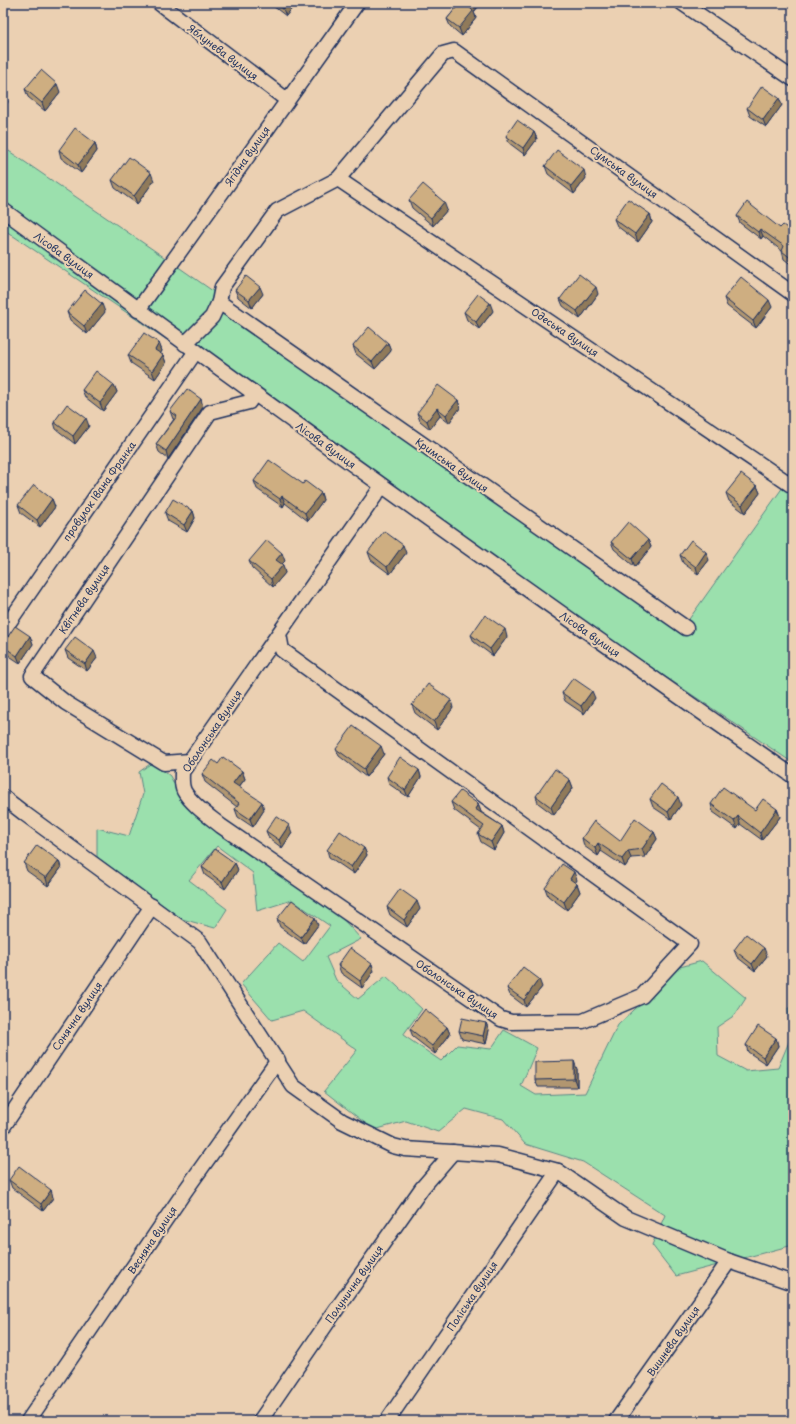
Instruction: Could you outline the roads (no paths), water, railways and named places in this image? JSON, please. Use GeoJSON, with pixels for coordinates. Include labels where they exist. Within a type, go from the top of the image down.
{"type":"FeatureCollection","features":[{"type":"Feature","properties":{"kind":"street","name":"Яблунева вулиця"},"geometry":{"type":"LineString","coordinates":[[159,3],[287,100]]}},
{"type":"Feature","properties":{"kind":"street","name":"Ягідна вулиця"},"geometry":{"type":"LineString","coordinates":[[138,310],[357,3]]}},
{"type":"Feature","properties":{"kind":"street"},"geometry":{"type":"LineString","coordinates":[[682,3],[793,79]]}},
{"type":"Feature","properties":{"kind":"street","name":"Сумська вулиця"},"geometry":{"type":"LineString","coordinates":[[338,179],[443,54],[454,51],[793,294]]}},
{"type":"Feature","properties":{"kind":"street","name":"провулок Івана Франка"},"geometry":{"type":"LineString","coordinates":[[3,631],[212,317],[219,302],[222,287],[277,212],[338,179]]}},
{"type":"Feature","properties":{"kind":"street","name":"Одеська вулиця"},"geometry":{"type":"LineString","coordinates":[[338,179],[791,485]]}},
{"type":"Feature","properties":{"kind":"street","name":"Лісова вулиця"},"geometry":{"type":"LineString","coordinates":[[3,211],[382,486],[793,776]]}},
{"type":"Feature","properties":{"kind":"street","name":"Кримська вулиця"},"geometry":{"type":"LineString","coordinates":[[219,302],[686,628]]}},
{"type":"Feature","properties":{"kind":"street","name":"Квітнева вулиця"},"geometry":{"type":"LineString","coordinates":[[190,761],[164,763],[66,703],[32,676],[210,412],[249,402],[254,393]]}},
{"type":"Feature","properties":{"kind":"street","name":"Оболонська вулиця"},"geometry":{"type":"LineString","coordinates":[[279,634],[282,650],[690,944],[642,996],[583,1021],[518,1023],[501,1019],[221,826],[200,809],[184,791],[182,772],[382,486]]}},
{"type":"Feature","properties":{"kind":"street"},"geometry":{"type":"LineString","coordinates":[[3,797],[200,942],[278,1060],[293,1086],[342,1121],[393,1146],[405,1149],[498,1155],[558,1171],[626,1218],[729,1261],[793,1283]]}},
{"type":"Feature","properties":{"kind":"street","name":"Сонячна вулиця"},"geometry":{"type":"LineString","coordinates":[[3,1127],[152,906]]}},
{"type":"Feature","properties":{"kind":"street","name":"Весняна вулиця"},"geometry":{"type":"LineString","coordinates":[[28,1421],[185,1192],[278,1060]]}},
{"type":"Feature","properties":{"kind":"street","name":"Полунична вулиця"},"geometry":{"type":"LineString","coordinates":[[260,1421],[422,1188],[453,1152]]}},
{"type":"Feature","properties":{"kind":"street","name":"Поліська вулиця"},"geometry":{"type":"LineString","coordinates":[[387,1421],[558,1171]]}},
{"type":"Feature","properties":{"kind":"street","name":"Вишнева вулиця"},"geometry":{"type":"LineString","coordinates":[[616,1421],[729,1261]]}}]}
